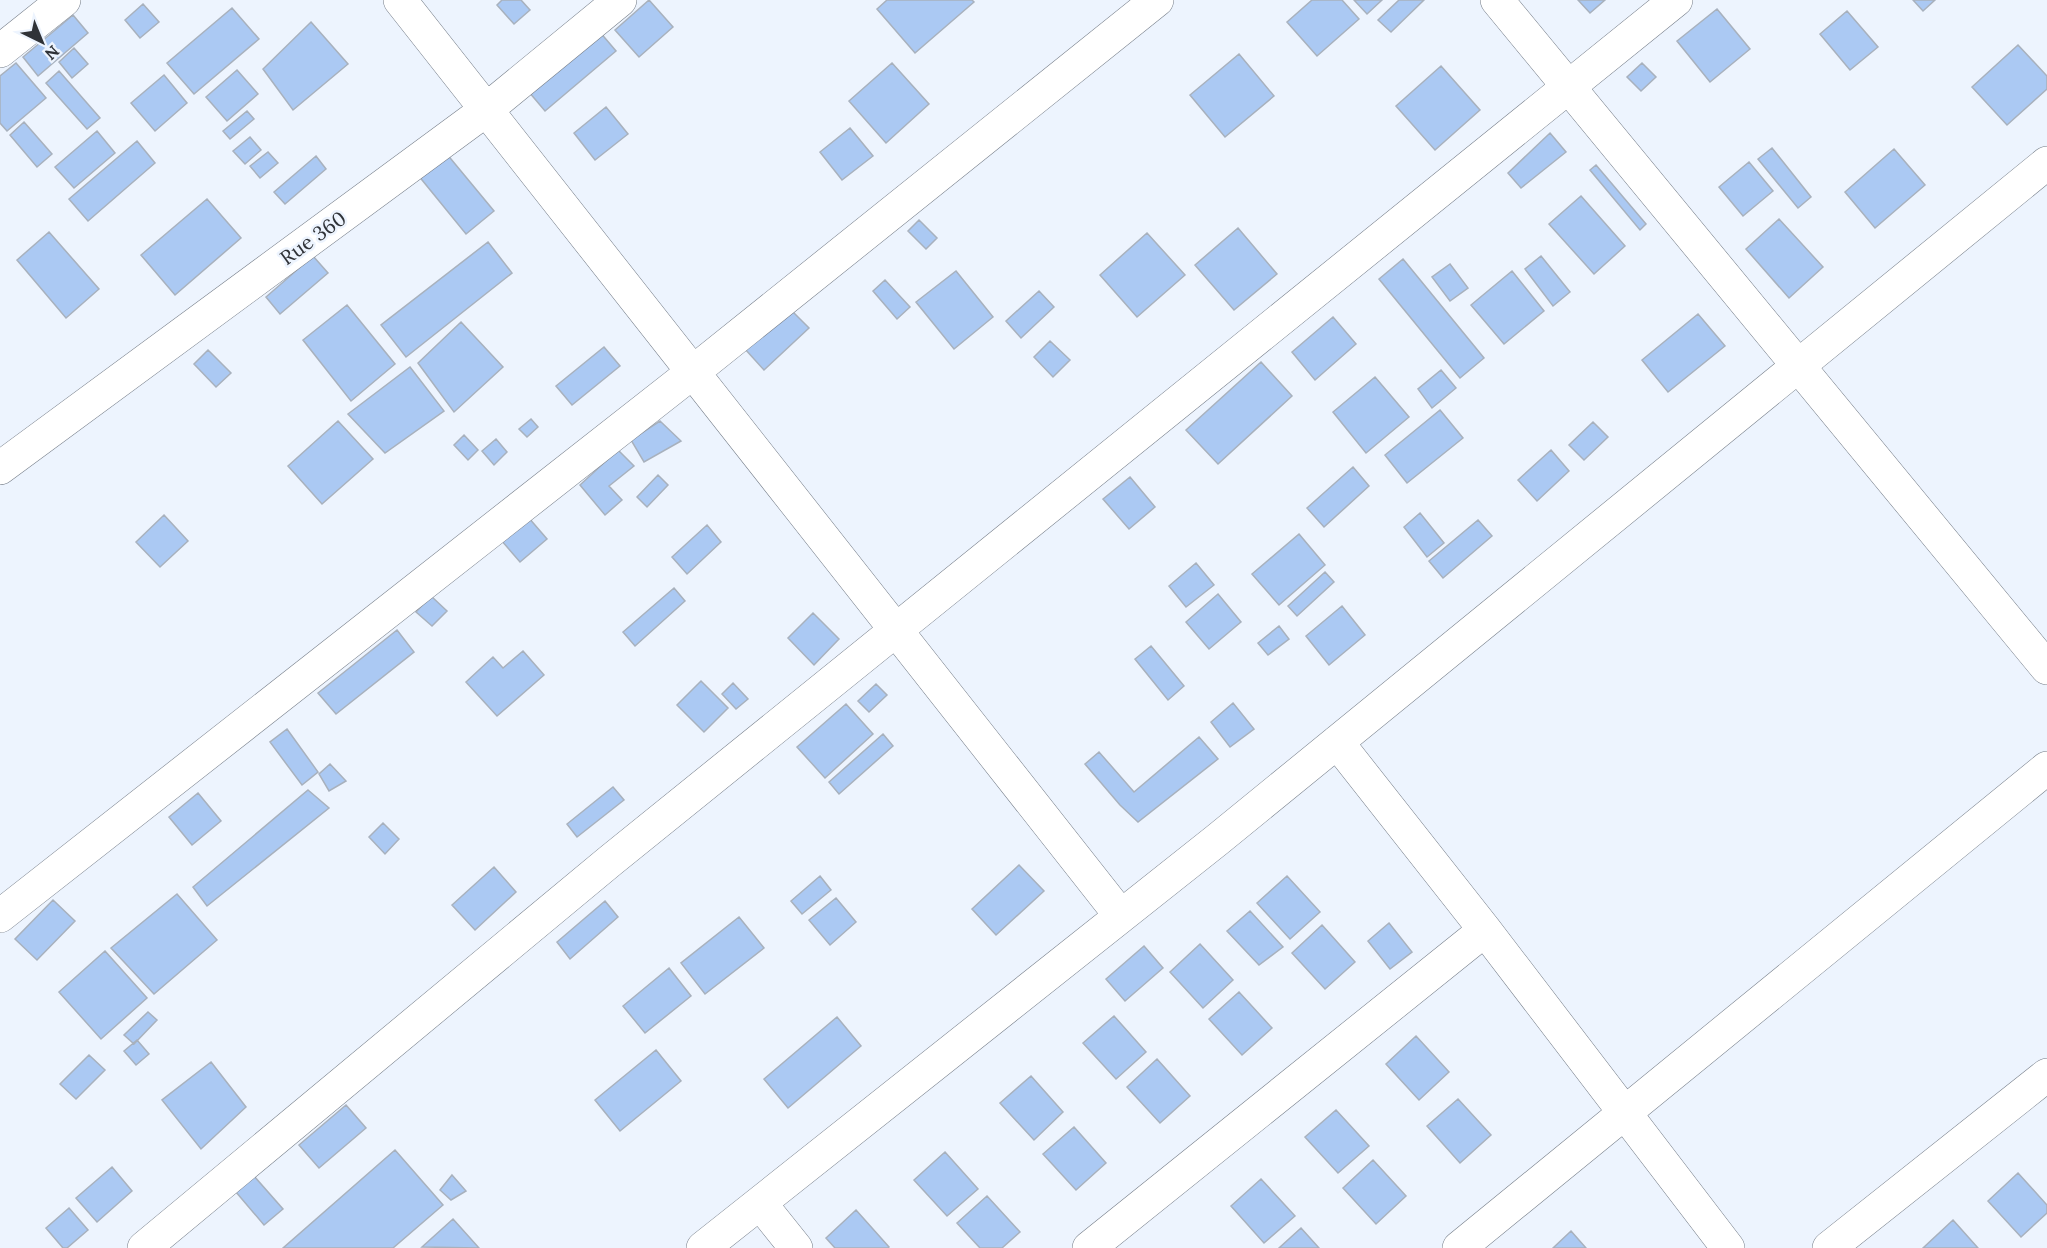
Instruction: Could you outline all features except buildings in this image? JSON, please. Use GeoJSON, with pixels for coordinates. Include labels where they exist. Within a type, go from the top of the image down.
{"type":"FeatureCollection","features":[{"type":"Feature","properties":{"kind":"street"},"geometry":{"type":"LineString","coordinates":[[0,51],[64,0]]}},
{"type":"Feature","properties":{"kind":"street"},"geometry":{"type":"LineString","coordinates":[[400,0],[1121,916]]}},
{"type":"Feature","properties":{"kind":"street","name":"Rue 360"},"geometry":{"type":"LineString","coordinates":[[0,468],[486,110],[620,0]]}},
{"type":"Feature","properties":{"kind":"street"},"geometry":{"type":"LineString","coordinates":[[0,916],[693,372],[1157,0]]}},
{"type":"Feature","properties":{"kind":"street"},"geometry":{"type":"LineString","coordinates":[[1497,0],[2047,668]]}},
{"type":"Feature","properties":{"kind":"street"},"geometry":{"type":"LineString","coordinates":[[144,1248],[610,861],[1676,0]]}},
{"type":"Feature","properties":{"kind":"street"},"geometry":{"type":"LineString","coordinates":[[703,1248],[1337,742],[2047,163]]}},
{"type":"Feature","properties":{"kind":"street"},"geometry":{"type":"LineString","coordinates":[[1337,742],[1485,930],[1728,1248]]}},
{"type":"Feature","properties":{"kind":"street"},"geometry":{"type":"LineString","coordinates":[[1459,1248],[2047,768]]}},
{"type":"Feature","properties":{"kind":"street"},"geometry":{"type":"LineString","coordinates":[[1089,1248],[1485,930]]}},
{"type":"Feature","properties":{"kind":"street"},"geometry":{"type":"LineString","coordinates":[[1829,1248],[2047,1075]]}},
{"type":"Feature","properties":{"kind":"street"},"geometry":{"type":"LineString","coordinates":[[760,1203],[796,1248]]}}]}
